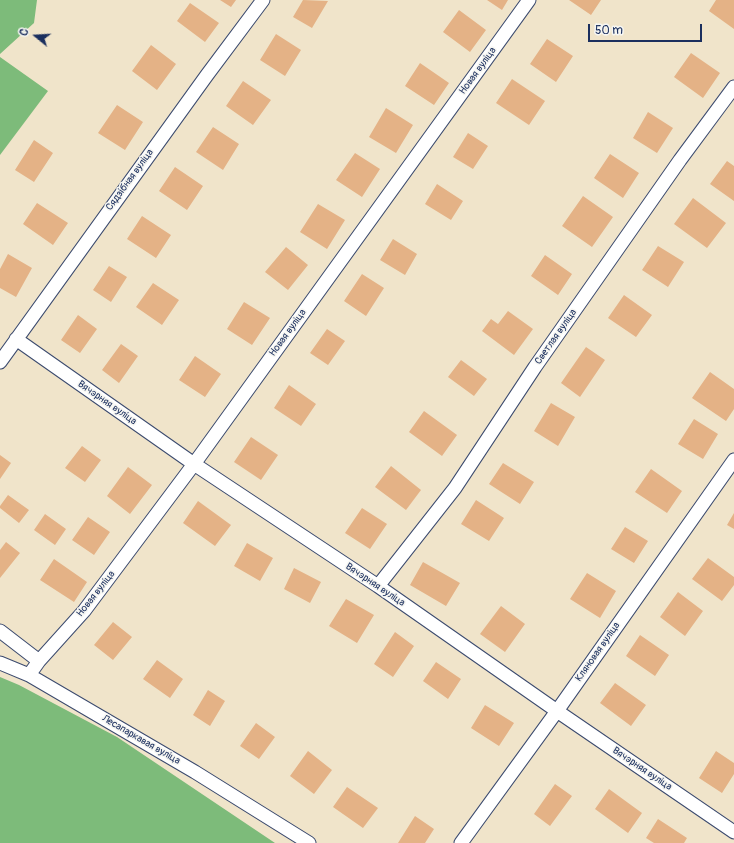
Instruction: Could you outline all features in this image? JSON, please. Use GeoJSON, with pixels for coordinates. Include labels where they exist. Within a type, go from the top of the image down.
{"type":"FeatureCollection","features":[{"type":"Feature","properties":{"kind":"street","name":"Сядзібная вуліца"},"geometry":{"type":"LineString","coordinates":[[0,362],[202,81],[263,0]]}},
{"type":"Feature","properties":{"kind":"street","name":"Новая вуліца"},"geometry":{"type":"LineString","coordinates":[[39,661],[84,611],[194,464],[530,0]]}},
{"type":"Feature","properties":{"kind":"street","name":"Светлая вуліца"},"geometry":{"type":"LineString","coordinates":[[378,586],[455,488],[535,367],[680,160],[734,87]]}},
{"type":"Feature","properties":{"kind":"street","name":"Вячэрняя вуліца"},"geometry":{"type":"LineString","coordinates":[[16,339],[194,464],[378,586],[734,832]]}},
{"type":"Feature","properties":{"kind":"street","name":"Кляновая вуліца"},"geometry":{"type":"LineString","coordinates":[[461,843],[557,711],[734,460]]}},
{"type":"Feature","properties":{"kind":"street"},"geometry":{"type":"LineString","coordinates":[[0,631],[39,661],[29,675]]}},
{"type":"Feature","properties":{"kind":"street","name":"Лесапаркавая вуліца"},"geometry":{"type":"LineString","coordinates":[[0,663],[29,675],[195,772],[309,843]]}},
{"type":"Feature","properties":{"kind":"green space"},"geometry":{"type":"Polygon","coordinates":[[[0,0],[37,0],[34,23],[0,54],[0,0]]]}},
{"type":"Feature","properties":{"kind":"green space"},"geometry":{"type":"Polygon","coordinates":[[[0,57],[48,91],[0,155],[0,57]]]}},
{"type":"Feature","properties":{"kind":"green space"},"geometry":{"type":"Polygon","coordinates":[[[0,677],[19,685],[117,737],[275,843],[0,843],[0,677]]]}},
{"type":"Feature","properties":{"kind":"building"},"geometry":{"type":"Polygon","coordinates":[[[220,0],[236,0],[231,7],[220,0]]]}},
{"type":"Feature","properties":{"kind":"building"},"geometry":{"type":"Polygon","coordinates":[[[303,0],[328,1],[312,28],[293,17],[303,0]]]}},
{"type":"Feature","properties":{"kind":"building"},"geometry":{"type":"Polygon","coordinates":[[[487,0],[508,0],[502,10],[487,0]]]}},
{"type":"Feature","properties":{"kind":"building"},"geometry":{"type":"Polygon","coordinates":[[[569,0],[601,0],[591,15],[569,0]]]}},
{"type":"Feature","properties":{"kind":"building"},"geometry":{"type":"Polygon","coordinates":[[[716,0],[734,0],[734,29],[709,11],[716,0]]]}},
{"type":"Feature","properties":{"kind":"building"},"geometry":{"type":"Polygon","coordinates":[[[190,3],[219,23],[205,42],[177,21],[190,3]]]}},
{"type":"Feature","properties":{"kind":"building"},"geometry":{"type":"Polygon","coordinates":[[[459,10],[486,30],[470,52],[443,32],[459,10]]]}},
{"type":"Feature","properties":{"kind":"building"},"geometry":{"type":"Polygon","coordinates":[[[276,34],[301,50],[285,76],[260,60],[276,34]]]}},
{"type":"Feature","properties":{"kind":"building"},"geometry":{"type":"Polygon","coordinates":[[[547,39],[573,56],[556,82],[530,64],[547,39]]]}},
{"type":"Feature","properties":{"kind":"building"},"geometry":{"type":"Polygon","coordinates":[[[151,45],[176,64],[157,90],[132,71],[151,45]]]}},
{"type":"Feature","properties":{"kind":"building"},"geometry":{"type":"Polygon","coordinates":[[[691,53],[720,73],[703,98],[674,77],[691,53]]]}},
{"type":"Feature","properties":{"kind":"building"},"geometry":{"type":"Polygon","coordinates":[[[420,63],[449,83],[434,105],[405,86],[420,63]]]}},
{"type":"Feature","properties":{"kind":"building"},"geometry":{"type":"Polygon","coordinates":[[[512,79],[545,101],[529,125],[496,103],[512,79]]]}},
{"type":"Feature","properties":{"kind":"building"},"geometry":{"type":"Polygon","coordinates":[[[243,81],[271,100],[253,125],[226,106],[243,81]]]}},
{"type":"Feature","properties":{"kind":"building"},"geometry":{"type":"Polygon","coordinates":[[[117,105],[143,122],[125,150],[98,133],[117,105]]]}},
{"type":"Feature","properties":{"kind":"building"},"geometry":{"type":"Polygon","coordinates":[[[386,108],[413,125],[396,153],[369,137],[386,108]]]}},
{"type":"Feature","properties":{"kind":"building"},"geometry":{"type":"Polygon","coordinates":[[[648,112],[673,128],[657,153],[633,138],[648,112]]]}},
{"type":"Feature","properties":{"kind":"building"},"geometry":{"type":"Polygon","coordinates":[[[213,127],[239,144],[223,170],[196,152],[213,127]]]}},
{"type":"Feature","properties":{"kind":"building"},"geometry":{"type":"Polygon","coordinates":[[[468,133],[488,146],[473,169],[453,157],[468,133]]]}},
{"type":"Feature","properties":{"kind":"building"},"geometry":{"type":"Polygon","coordinates":[[[34,140],[53,153],[34,182],[15,170],[34,140]]]}},
{"type":"Feature","properties":{"kind":"building"},"geometry":{"type":"Polygon","coordinates":[[[355,153],[380,169],[362,197],[336,180],[355,153]]]}},
{"type":"Feature","properties":{"kind":"building"},"geometry":{"type":"Polygon","coordinates":[[[610,154],[639,173],[623,198],[594,178],[610,154]]]}},
{"type":"Feature","properties":{"kind":"building"},"geometry":{"type":"Polygon","coordinates":[[[727,161],[734,166],[734,201],[710,184],[727,161]]]}},
{"type":"Feature","properties":{"kind":"building"},"geometry":{"type":"Polygon","coordinates":[[[175,167],[203,186],[187,210],[159,191],[175,167]]]}},
{"type":"Feature","properties":{"kind":"building"},"geometry":{"type":"Polygon","coordinates":[[[437,184],[463,201],[451,220],[425,204],[437,184]]]}},
{"type":"Feature","properties":{"kind":"building"},"geometry":{"type":"Polygon","coordinates":[[[583,196],[613,217],[592,247],[562,226],[583,196]]]}},
{"type":"Feature","properties":{"kind":"building"},"geometry":{"type":"Polygon","coordinates":[[[693,198],[726,223],[707,248],[674,224],[693,198]]]}},
{"type":"Feature","properties":{"kind":"building"},"geometry":{"type":"Polygon","coordinates":[[[37,203],[68,223],[53,245],[23,224],[37,203]]]}},
{"type":"Feature","properties":{"kind":"building"},"geometry":{"type":"Polygon","coordinates":[[[318,204],[345,220],[327,249],[300,232],[318,204]]]}},
{"type":"Feature","properties":{"kind":"building"},"geometry":{"type":"Polygon","coordinates":[[[142,216],[171,235],[156,258],[127,239],[142,216]]]}},
{"type":"Feature","properties":{"kind":"building"},"geometry":{"type":"Polygon","coordinates":[[[393,239],[417,254],[405,275],[380,260],[393,239]]]}},
{"type":"Feature","properties":{"kind":"building"},"geometry":{"type":"Polygon","coordinates":[[[658,246],[684,262],[668,287],[642,270],[658,246]]]}},
{"type":"Feature","properties":{"kind":"building"},"geometry":{"type":"Polygon","coordinates":[[[286,247],[308,265],[288,290],[265,272],[286,247]]]}},
{"type":"Feature","properties":{"kind":"building"},"geometry":{"type":"Polygon","coordinates":[[[8,254],[32,268],[16,297],[0,288],[0,269],[8,254]]]}},
{"type":"Feature","properties":{"kind":"building"},"geometry":{"type":"Polygon","coordinates":[[[545,255],[572,274],[558,295],[531,276],[545,255]]]}},
{"type":"Feature","properties":{"kind":"building"},"geometry":{"type":"Polygon","coordinates":[[[109,266],[127,277],[111,302],[93,290],[109,266]]]}},
{"type":"Feature","properties":{"kind":"building"},"geometry":{"type":"Polygon","coordinates":[[[362,274],[384,288],[366,316],[344,301],[362,274]]]}},
{"type":"Feature","properties":{"kind":"building"},"geometry":{"type":"Polygon","coordinates":[[[153,283],[179,300],[162,325],[136,307],[153,283]]]}},
{"type":"Feature","properties":{"kind":"building"},"geometry":{"type":"Polygon","coordinates":[[[624,295],[652,315],[636,337],[608,318],[624,295]]]}},
{"type":"Feature","properties":{"kind":"building"},"geometry":{"type":"Polygon","coordinates":[[[244,302],[270,318],[252,345],[227,329],[244,302]]]}},
{"type":"Feature","properties":{"kind":"building"},"geometry":{"type":"Polygon","coordinates":[[[508,311],[533,329],[514,355],[482,331],[491,319],[498,324],[508,311]]]}},
{"type":"Feature","properties":{"kind":"building"},"geometry":{"type":"Polygon","coordinates":[[[78,315],[97,329],[80,353],[61,340],[78,315]]]}},
{"type":"Feature","properties":{"kind":"building"},"geometry":{"type":"Polygon","coordinates":[[[327,329],[345,341],[328,365],[310,353],[327,329]]]}},
{"type":"Feature","properties":{"kind":"building"},"geometry":{"type":"Polygon","coordinates":[[[121,344],[138,356],[119,383],[102,370],[121,344]]]}},
{"type":"Feature","properties":{"kind":"building"},"geometry":{"type":"Polygon","coordinates":[[[586,347],[605,360],[580,397],[561,383],[586,347]]]}},
{"type":"Feature","properties":{"kind":"building"},"geometry":{"type":"Polygon","coordinates":[[[195,356],[221,374],[205,397],[179,380],[195,356]]]}},
{"type":"Feature","properties":{"kind":"building"},"geometry":{"type":"Polygon","coordinates":[[[461,360],[487,379],[474,396],[448,377],[461,360]]]}},
{"type":"Feature","properties":{"kind":"building"},"geometry":{"type":"Polygon","coordinates":[[[710,372],[734,389],[734,409],[726,421],[692,398],[710,372]]]}},
{"type":"Feature","properties":{"kind":"building"},"geometry":{"type":"Polygon","coordinates":[[[289,385],[316,404],[301,426],[274,408],[289,385]]]}},
{"type":"Feature","properties":{"kind":"building"},"geometry":{"type":"Polygon","coordinates":[[[551,403],[575,417],[558,446],[534,431],[551,403]]]}},
{"type":"Feature","properties":{"kind":"building"},"geometry":{"type":"Polygon","coordinates":[[[424,411],[457,435],[442,456],[409,432],[424,411]]]}},
{"type":"Feature","properties":{"kind":"building"},"geometry":{"type":"Polygon","coordinates":[[[694,419],[718,434],[703,459],[678,444],[694,419]]]}},
{"type":"Feature","properties":{"kind":"building"},"geometry":{"type":"Polygon","coordinates":[[[251,437],[278,455],[261,480],[234,462],[251,437]]]}},
{"type":"Feature","properties":{"kind":"building"},"geometry":{"type":"Polygon","coordinates":[[[82,446],[101,460],[85,482],[65,468],[82,446]]]}},
{"type":"Feature","properties":{"kind":"building"},"geometry":{"type":"Polygon","coordinates":[[[0,455],[11,463],[0,479],[0,455]]]}},
{"type":"Feature","properties":{"kind":"building"},"geometry":{"type":"Polygon","coordinates":[[[503,463],[534,482],[520,504],[489,484],[503,463]]]}},
{"type":"Feature","properties":{"kind":"building"},"geometry":{"type":"Polygon","coordinates":[[[391,466],[421,490],[406,510],[375,487],[391,466]]]}},
{"type":"Feature","properties":{"kind":"building"},"geometry":{"type":"Polygon","coordinates":[[[128,467],[152,485],[130,514],[107,496],[128,467]]]}},
{"type":"Feature","properties":{"kind":"building"},"geometry":{"type":"Polygon","coordinates":[[[651,469],[682,491],[667,513],[635,492],[651,469]]]}},
{"type":"Feature","properties":{"kind":"building"},"geometry":{"type":"Polygon","coordinates":[[[8,495],[29,510],[19,523],[0,508],[8,495]]]}},
{"type":"Feature","properties":{"kind":"building"},"geometry":{"type":"Polygon","coordinates":[[[476,500],[504,518],[489,541],[461,524],[476,500]]]}},
{"type":"Feature","properties":{"kind":"building"},"geometry":{"type":"Polygon","coordinates":[[[198,501],[231,525],[215,546],[183,523],[198,501]]]}},
{"type":"Feature","properties":{"kind":"building"},"geometry":{"type":"Polygon","coordinates":[[[362,508],[387,524],[370,549],[345,533],[362,508]]]}},
{"type":"Feature","properties":{"kind":"building"},"geometry":{"type":"Polygon","coordinates":[[[734,513],[734,529],[727,525],[734,513]]]}},
{"type":"Feature","properties":{"kind":"building"},"geometry":{"type":"Polygon","coordinates":[[[45,514],[66,529],[55,545],[34,530],[45,514]]]}},
{"type":"Feature","properties":{"kind":"building"},"geometry":{"type":"Polygon","coordinates":[[[88,517],[110,532],[94,555],[72,540],[88,517]]]}},
{"type":"Feature","properties":{"kind":"building"},"geometry":{"type":"Polygon","coordinates":[[[625,527],[648,541],[634,563],[611,549],[625,527]]]}},
{"type":"Feature","properties":{"kind":"building"},"geometry":{"type":"Polygon","coordinates":[[[6,542],[20,553],[0,578],[0,550],[6,542]]]}},
{"type":"Feature","properties":{"kind":"building"},"geometry":{"type":"Polygon","coordinates":[[[247,543],[273,558],[260,581],[234,566],[247,543]]]}},
{"type":"Feature","properties":{"kind":"building"},"geometry":{"type":"Polygon","coordinates":[[[708,558],[734,577],[734,585],[722,601],[692,579],[708,558]]]}},
{"type":"Feature","properties":{"kind":"building"},"geometry":{"type":"Polygon","coordinates":[[[54,559],[87,582],[74,602],[40,580],[54,559]]]}},
{"type":"Feature","properties":{"kind":"building"},"geometry":{"type":"Polygon","coordinates":[[[423,562],[460,583],[446,606],[410,585],[423,562]]]}},
{"type":"Feature","properties":{"kind":"building"},"geometry":{"type":"Polygon","coordinates":[[[294,568],[321,582],[310,603],[284,589],[294,568]]]}},
{"type":"Feature","properties":{"kind":"building"},"geometry":{"type":"Polygon","coordinates":[[[587,573],[616,591],[600,618],[570,599],[587,573]]]}},
{"type":"Feature","properties":{"kind":"building"},"geometry":{"type":"Polygon","coordinates":[[[678,592],[703,611],[685,636],[660,617],[678,592]]]}},
{"type":"Feature","properties":{"kind":"building"},"geometry":{"type":"Polygon","coordinates":[[[346,599],[374,615],[357,643],[329,626],[346,599]]]}},
{"type":"Feature","properties":{"kind":"building"},"geometry":{"type":"Polygon","coordinates":[[[501,606],[525,624],[505,652],[480,634],[501,606]]]}},
{"type":"Feature","properties":{"kind":"building"},"geometry":{"type":"Polygon","coordinates":[[[113,622],[132,637],[113,660],[94,645],[113,622]]]}},
{"type":"Feature","properties":{"kind":"building"},"geometry":{"type":"Polygon","coordinates":[[[395,632],[414,646],[393,677],[374,664],[395,632]]]}},
{"type":"Feature","properties":{"kind":"building"},"geometry":{"type":"Polygon","coordinates":[[[640,635],[669,655],[655,676],[626,656],[640,635]]]}},
{"type":"Feature","properties":{"kind":"building"},"geometry":{"type":"Polygon","coordinates":[[[157,660],[183,679],[170,698],[143,679],[157,660]]]}},
{"type":"Feature","properties":{"kind":"building"},"geometry":{"type":"Polygon","coordinates":[[[436,662],[461,679],[448,699],[423,681],[436,662]]]}},
{"type":"Feature","properties":{"kind":"building"},"geometry":{"type":"Polygon","coordinates":[[[615,683],[646,705],[631,726],[600,703],[615,683]]]}},
{"type":"Feature","properties":{"kind":"building"},"geometry":{"type":"Polygon","coordinates":[[[208,690],[225,701],[210,726],[193,715],[208,690]]]}},
{"type":"Feature","properties":{"kind":"building"},"geometry":{"type":"Polygon","coordinates":[[[485,705],[514,723],[499,746],[471,728],[485,705]]]}},
{"type":"Feature","properties":{"kind":"building"},"geometry":{"type":"Polygon","coordinates":[[[256,723],[275,737],[259,759],[240,746],[256,723]]]}},
{"type":"Feature","properties":{"kind":"building"},"geometry":{"type":"Polygon","coordinates":[[[308,751],[332,770],[314,794],[290,776],[308,751]]]}},
{"type":"Feature","properties":{"kind":"building"},"geometry":{"type":"Polygon","coordinates":[[[716,751],[734,763],[734,774],[722,793],[699,778],[716,751]]]}},
{"type":"Feature","properties":{"kind":"building"},"geometry":{"type":"Polygon","coordinates":[[[555,784],[572,796],[550,826],[534,814],[555,784]]]}},
{"type":"Feature","properties":{"kind":"building"},"geometry":{"type":"Polygon","coordinates":[[[347,787],[378,808],[363,828],[333,807],[347,787]]]}},
{"type":"Feature","properties":{"kind":"building"},"geometry":{"type":"Polygon","coordinates":[[[609,789],[642,813],[628,833],[595,809],[609,789]]]}},
{"type":"Feature","properties":{"kind":"building"},"geometry":{"type":"Polygon","coordinates":[[[415,816],[434,829],[425,843],[398,843],[415,816]]]}},
{"type":"Feature","properties":{"kind":"building"},"geometry":{"type":"Polygon","coordinates":[[[658,819],[687,838],[684,843],[654,843],[646,838],[658,819]]]}}]}
